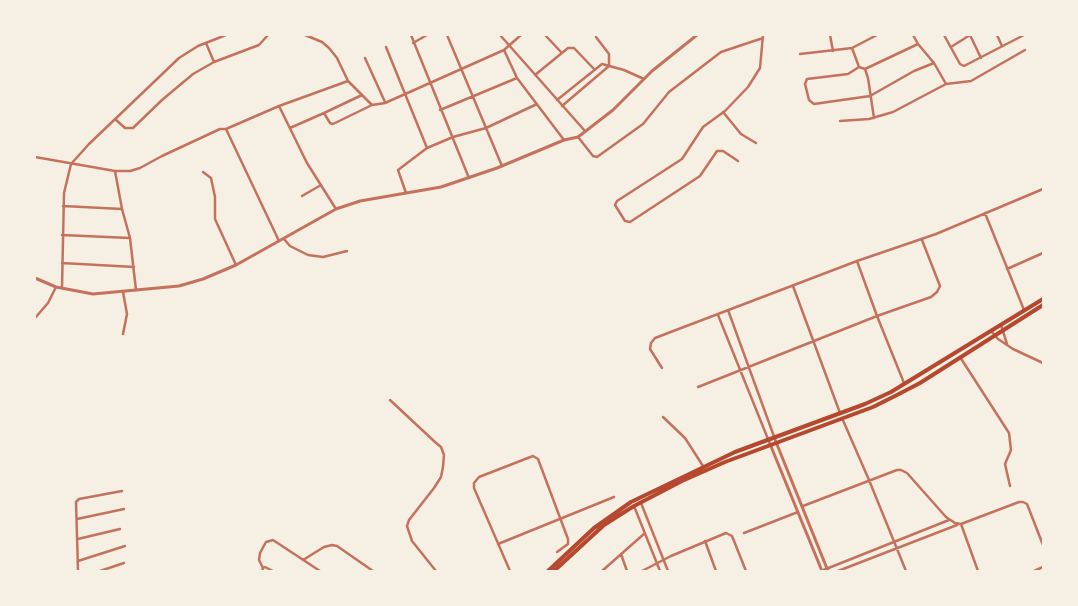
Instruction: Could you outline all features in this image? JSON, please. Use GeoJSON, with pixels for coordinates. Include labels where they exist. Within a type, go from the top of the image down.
{"type":"FeatureCollection","features":[{"type":"Feature","properties":{"kind":"main road"},"geometry":{"type":"LineString","coordinates":[[554,571],[604,525],[634,506],[775,439],[897,395],[994,336],[1002,327],[1024,310],[1043,299]]}},
{"type":"Feature","properties":{"kind":"main road"},"geometry":{"type":"LineString","coordinates":[[841,415],[904,385],[991,331],[1043,305]]}},
{"type":"Feature","properties":{"kind":"main road"},"geometry":{"type":"LineString","coordinates":[[548,571],[587,534],[631,502],[703,466],[769,442]]}},
{"type":"Feature","properties":{"kind":"street"},"geometry":{"type":"LineString","coordinates":[[62,288],[63,206],[67,175],[71,164],[79,153],[179,58],[198,46],[226,35]]}},
{"type":"Feature","properties":{"kind":"street"},"geometry":{"type":"LineString","coordinates":[[115,119],[125,128],[133,128],[193,74],[214,62],[259,45],[268,35]]}},
{"type":"Feature","properties":{"kind":"street"},"geometry":{"type":"LineString","coordinates":[[305,35],[322,42],[329,48],[337,58],[348,81],[372,105]]}},
{"type":"Feature","properties":{"kind":"street"},"geometry":{"type":"LineString","coordinates":[[411,35],[429,84],[469,178]]}},
{"type":"Feature","properties":{"kind":"street"},"geometry":{"type":"LineString","coordinates":[[413,43],[427,35]]}},
{"type":"Feature","properties":{"kind":"street"},"geometry":{"type":"LineString","coordinates":[[447,35],[502,166]]}},
{"type":"Feature","properties":{"kind":"street"},"geometry":{"type":"LineString","coordinates":[[500,35],[585,131]]}},
{"type":"Feature","properties":{"kind":"street"},"geometry":{"type":"LineString","coordinates":[[324,113],[330,123],[333,124],[372,105],[385,103],[504,50],[521,35]]}},
{"type":"Feature","properties":{"kind":"street"},"geometry":{"type":"LineString","coordinates":[[545,35],[561,52]]}},
{"type":"Feature","properties":{"kind":"street"},"geometry":{"type":"LineString","coordinates":[[35,278],[56,287],[93,294],[179,286],[203,279],[236,265],[336,209],[360,201],[441,187],[502,166],[578,136],[613,110],[644,80],[697,35]]}},
{"type":"Feature","properties":{"kind":"street"},"geometry":{"type":"LineString","coordinates":[[830,35],[833,51]]}},
{"type":"Feature","properties":{"kind":"street"},"geometry":{"type":"LineString","coordinates":[[800,54],[852,48],[877,35]]}},
{"type":"Feature","properties":{"kind":"street"},"geometry":{"type":"LineString","coordinates":[[913,35],[934,63],[946,84]]}},
{"type":"Feature","properties":{"kind":"street"},"geometry":{"type":"LineString","coordinates":[[944,35],[962,66],[981,58],[1022,35]]}},
{"type":"Feature","properties":{"kind":"street"},"geometry":{"type":"LineString","coordinates":[[950,47],[970,35],[981,58]]}},
{"type":"Feature","properties":{"kind":"street"},"geometry":{"type":"LineString","coordinates":[[997,35],[1002,46]]}},
{"type":"Feature","properties":{"kind":"street"},"geometry":{"type":"LineString","coordinates":[[578,136],[593,156],[597,157],[643,124],[669,92],[722,52],[763,36],[761,62],[757,75],[748,87],[723,112],[703,127],[682,159],[615,204],[625,221],[630,222],[700,176],[717,151],[723,151],[738,161]]}},
{"type":"Feature","properties":{"kind":"street"},"geometry":{"type":"LineString","coordinates":[[596,37],[609,54],[610,66]]}},
{"type":"Feature","properties":{"kind":"street"},"geometry":{"type":"LineString","coordinates":[[206,43],[214,62]]}},
{"type":"Feature","properties":{"kind":"street"},"geometry":{"type":"LineString","coordinates":[[852,48],[860,67],[865,69],[918,44]]}},
{"type":"Feature","properties":{"kind":"street"},"geometry":{"type":"LineString","coordinates":[[386,47],[427,148]]}},
{"type":"Feature","properties":{"kind":"street"},"geometry":{"type":"LineString","coordinates":[[535,75],[568,48],[574,48],[594,69]]}},
{"type":"Feature","properties":{"kind":"street"},"geometry":{"type":"LineString","coordinates":[[504,50],[517,78],[564,140]]}},
{"type":"Feature","properties":{"kind":"street"},"geometry":{"type":"LineString","coordinates":[[840,121],[874,118],[893,112],[946,84],[971,81],[1024,50]]}},
{"type":"Feature","properties":{"kind":"street"},"geometry":{"type":"LineString","coordinates":[[365,58],[385,103]]}},
{"type":"Feature","properties":{"kind":"street"},"geometry":{"type":"LineString","coordinates":[[860,67],[848,74],[808,79],[805,84],[809,100],[814,104],[870,96],[914,71],[934,63]]}},
{"type":"Feature","properties":{"kind":"street"},"geometry":{"type":"LineString","coordinates":[[557,100],[602,64],[624,70],[644,80]]}},
{"type":"Feature","properties":{"kind":"street"},"geometry":{"type":"LineString","coordinates":[[562,106],[610,66]]}},
{"type":"Feature","properties":{"kind":"street"},"geometry":{"type":"LineString","coordinates":[[865,69],[874,118]]}},
{"type":"Feature","properties":{"kind":"street"},"geometry":{"type":"LineString","coordinates":[[440,110],[517,78]]}},
{"type":"Feature","properties":{"kind":"street"},"geometry":{"type":"LineString","coordinates":[[35,157],[116,171],[130,171],[140,168],[220,129],[226,129],[279,106],[348,81]]}},
{"type":"Feature","properties":{"kind":"street"},"geometry":{"type":"LineString","coordinates":[[290,128],[362,95]]}},
{"type":"Feature","properties":{"kind":"street"},"geometry":{"type":"LineString","coordinates":[[406,193],[398,170],[427,148],[453,137],[486,128],[536,104]]}},
{"type":"Feature","properties":{"kind":"street"},"geometry":{"type":"LineString","coordinates":[[279,106],[307,163],[336,209]]}},
{"type":"Feature","properties":{"kind":"street"},"geometry":{"type":"LineString","coordinates":[[723,112],[740,134],[756,143]]}},
{"type":"Feature","properties":{"kind":"street"},"geometry":{"type":"LineString","coordinates":[[226,129],[279,242]]}},
{"type":"Feature","properties":{"kind":"street"},"geometry":{"type":"LineString","coordinates":[[116,171],[122,209],[130,238],[137,291]]}},
{"type":"Feature","properties":{"kind":"street"},"geometry":{"type":"LineString","coordinates":[[203,172],[211,178],[215,197],[215,218],[236,265]]}},
{"type":"Feature","properties":{"kind":"street"},"geometry":{"type":"LineString","coordinates":[[302,196],[321,185]]}},
{"type":"Feature","properties":{"kind":"street"},"geometry":{"type":"LineString","coordinates":[[662,368],[650,349],[651,343],[655,338],[857,261],[922,239],[1043,189]]}},
{"type":"Feature","properties":{"kind":"street"},"geometry":{"type":"LineString","coordinates":[[63,206],[122,209]]}},
{"type":"Feature","properties":{"kind":"street"},"geometry":{"type":"LineString","coordinates":[[985,213],[1024,310]]}},
{"type":"Feature","properties":{"kind":"street"},"geometry":{"type":"LineString","coordinates":[[62,235],[130,238]]}},
{"type":"Feature","properties":{"kind":"street"},"geometry":{"type":"LineString","coordinates":[[284,239],[290,246],[308,255],[322,257],[347,251]]}},
{"type":"Feature","properties":{"kind":"street"},"geometry":{"type":"LineString","coordinates":[[698,387],[877,316],[931,297],[940,286],[922,239]]}},
{"type":"Feature","properties":{"kind":"street"},"geometry":{"type":"LineString","coordinates":[[1007,269],[1043,254]]}},
{"type":"Feature","properties":{"kind":"street"},"geometry":{"type":"LineString","coordinates":[[857,261],[904,385]]}},
{"type":"Feature","properties":{"kind":"street"},"geometry":{"type":"LineString","coordinates":[[62,263],[134,267]]}},
{"type":"Feature","properties":{"kind":"street"},"geometry":{"type":"LineString","coordinates":[[792,286],[841,415],[906,571]]}},
{"type":"Feature","properties":{"kind":"street"},"geometry":{"type":"LineString","coordinates":[[35,318],[48,303],[56,287]]}},
{"type":"Feature","properties":{"kind":"street"},"geometry":{"type":"LineString","coordinates":[[123,292],[127,314],[123,334]]}},
{"type":"Feature","properties":{"kind":"street"},"geometry":{"type":"LineString","coordinates":[[728,310],[775,439],[828,570]]}},
{"type":"Feature","properties":{"kind":"street"},"geometry":{"type":"LineString","coordinates":[[718,315],[821,571],[828,570],[949,520]]}},
{"type":"Feature","properties":{"kind":"street"},"geometry":{"type":"LineString","coordinates":[[1002,327],[1008,345]]}},
{"type":"Feature","properties":{"kind":"street"},"geometry":{"type":"LineString","coordinates":[[991,331],[994,336],[1019,353],[1043,364]]}},
{"type":"Feature","properties":{"kind":"street"},"geometry":{"type":"LineString","coordinates":[[960,357],[1010,433],[1011,450],[1005,464],[1010,486]]}},
{"type":"Feature","properties":{"kind":"street"},"geometry":{"type":"LineString","coordinates":[[390,400],[441,447],[444,455],[444,467],[441,477],[408,520],[407,526],[412,542],[436,571]]}},
{"type":"Feature","properties":{"kind":"street"},"geometry":{"type":"LineString","coordinates":[[663,417],[685,438],[703,466]]}},
{"type":"Feature","properties":{"kind":"street"},"geometry":{"type":"LineString","coordinates":[[510,571],[473,486],[475,480],[479,477],[533,456],[536,456],[568,542],[557,552]]}},
{"type":"Feature","properties":{"kind":"street"},"geometry":{"type":"LineString","coordinates":[[803,506],[897,470],[904,471],[949,520],[960,524],[978,571]]}},
{"type":"Feature","properties":{"kind":"street"},"geometry":{"type":"LineString","coordinates":[[78,571],[75,504],[79,499],[122,491]]}},
{"type":"Feature","properties":{"kind":"street"},"geometry":{"type":"LineString","coordinates":[[498,544],[614,497]]}},
{"type":"Feature","properties":{"kind":"street"},"geometry":{"type":"LineString","coordinates":[[838,571],[1023,502],[1027,504],[1043,545]]}},
{"type":"Feature","properties":{"kind":"street"},"geometry":{"type":"LineString","coordinates":[[640,503],[668,571]]}},
{"type":"Feature","properties":{"kind":"street"},"geometry":{"type":"LineString","coordinates":[[634,506],[660,571]]}},
{"type":"Feature","properties":{"kind":"street"},"geometry":{"type":"LineString","coordinates":[[77,519],[124,509]]}},
{"type":"Feature","properties":{"kind":"street"},"geometry":{"type":"LineString","coordinates":[[744,533],[798,512]]}},
{"type":"Feature","properties":{"kind":"street"},"geometry":{"type":"LineString","coordinates":[[78,540],[120,529]]}},
{"type":"Feature","properties":{"kind":"street"},"geometry":{"type":"LineString","coordinates":[[602,571],[645,533]]}},
{"type":"Feature","properties":{"kind":"street"},"geometry":{"type":"LineString","coordinates":[[642,571],[724,533],[731,535],[746,571]]}},
{"type":"Feature","properties":{"kind":"street"},"geometry":{"type":"LineString","coordinates":[[273,571],[266,567],[262,570],[259,562],[259,555],[266,542],[270,540],[276,541],[320,571]]}},
{"type":"Feature","properties":{"kind":"street"},"geometry":{"type":"LineString","coordinates":[[705,541],[716,571]]}},
{"type":"Feature","properties":{"kind":"street"},"geometry":{"type":"LineString","coordinates":[[302,560],[324,547],[332,545],[340,548],[373,571]]}},
{"type":"Feature","properties":{"kind":"street"},"geometry":{"type":"LineString","coordinates":[[78,561],[125,546]]}},
{"type":"Feature","properties":{"kind":"street"},"geometry":{"type":"LineString","coordinates":[[621,554],[627,571]]}},
{"type":"Feature","properties":{"kind":"street"},"geometry":{"type":"LineString","coordinates":[[100,571],[124,563]]}},
{"type":"Feature","properties":{"kind":"street"},"geometry":{"type":"LineString","coordinates":[[1034,571],[1043,567]]}}]}
